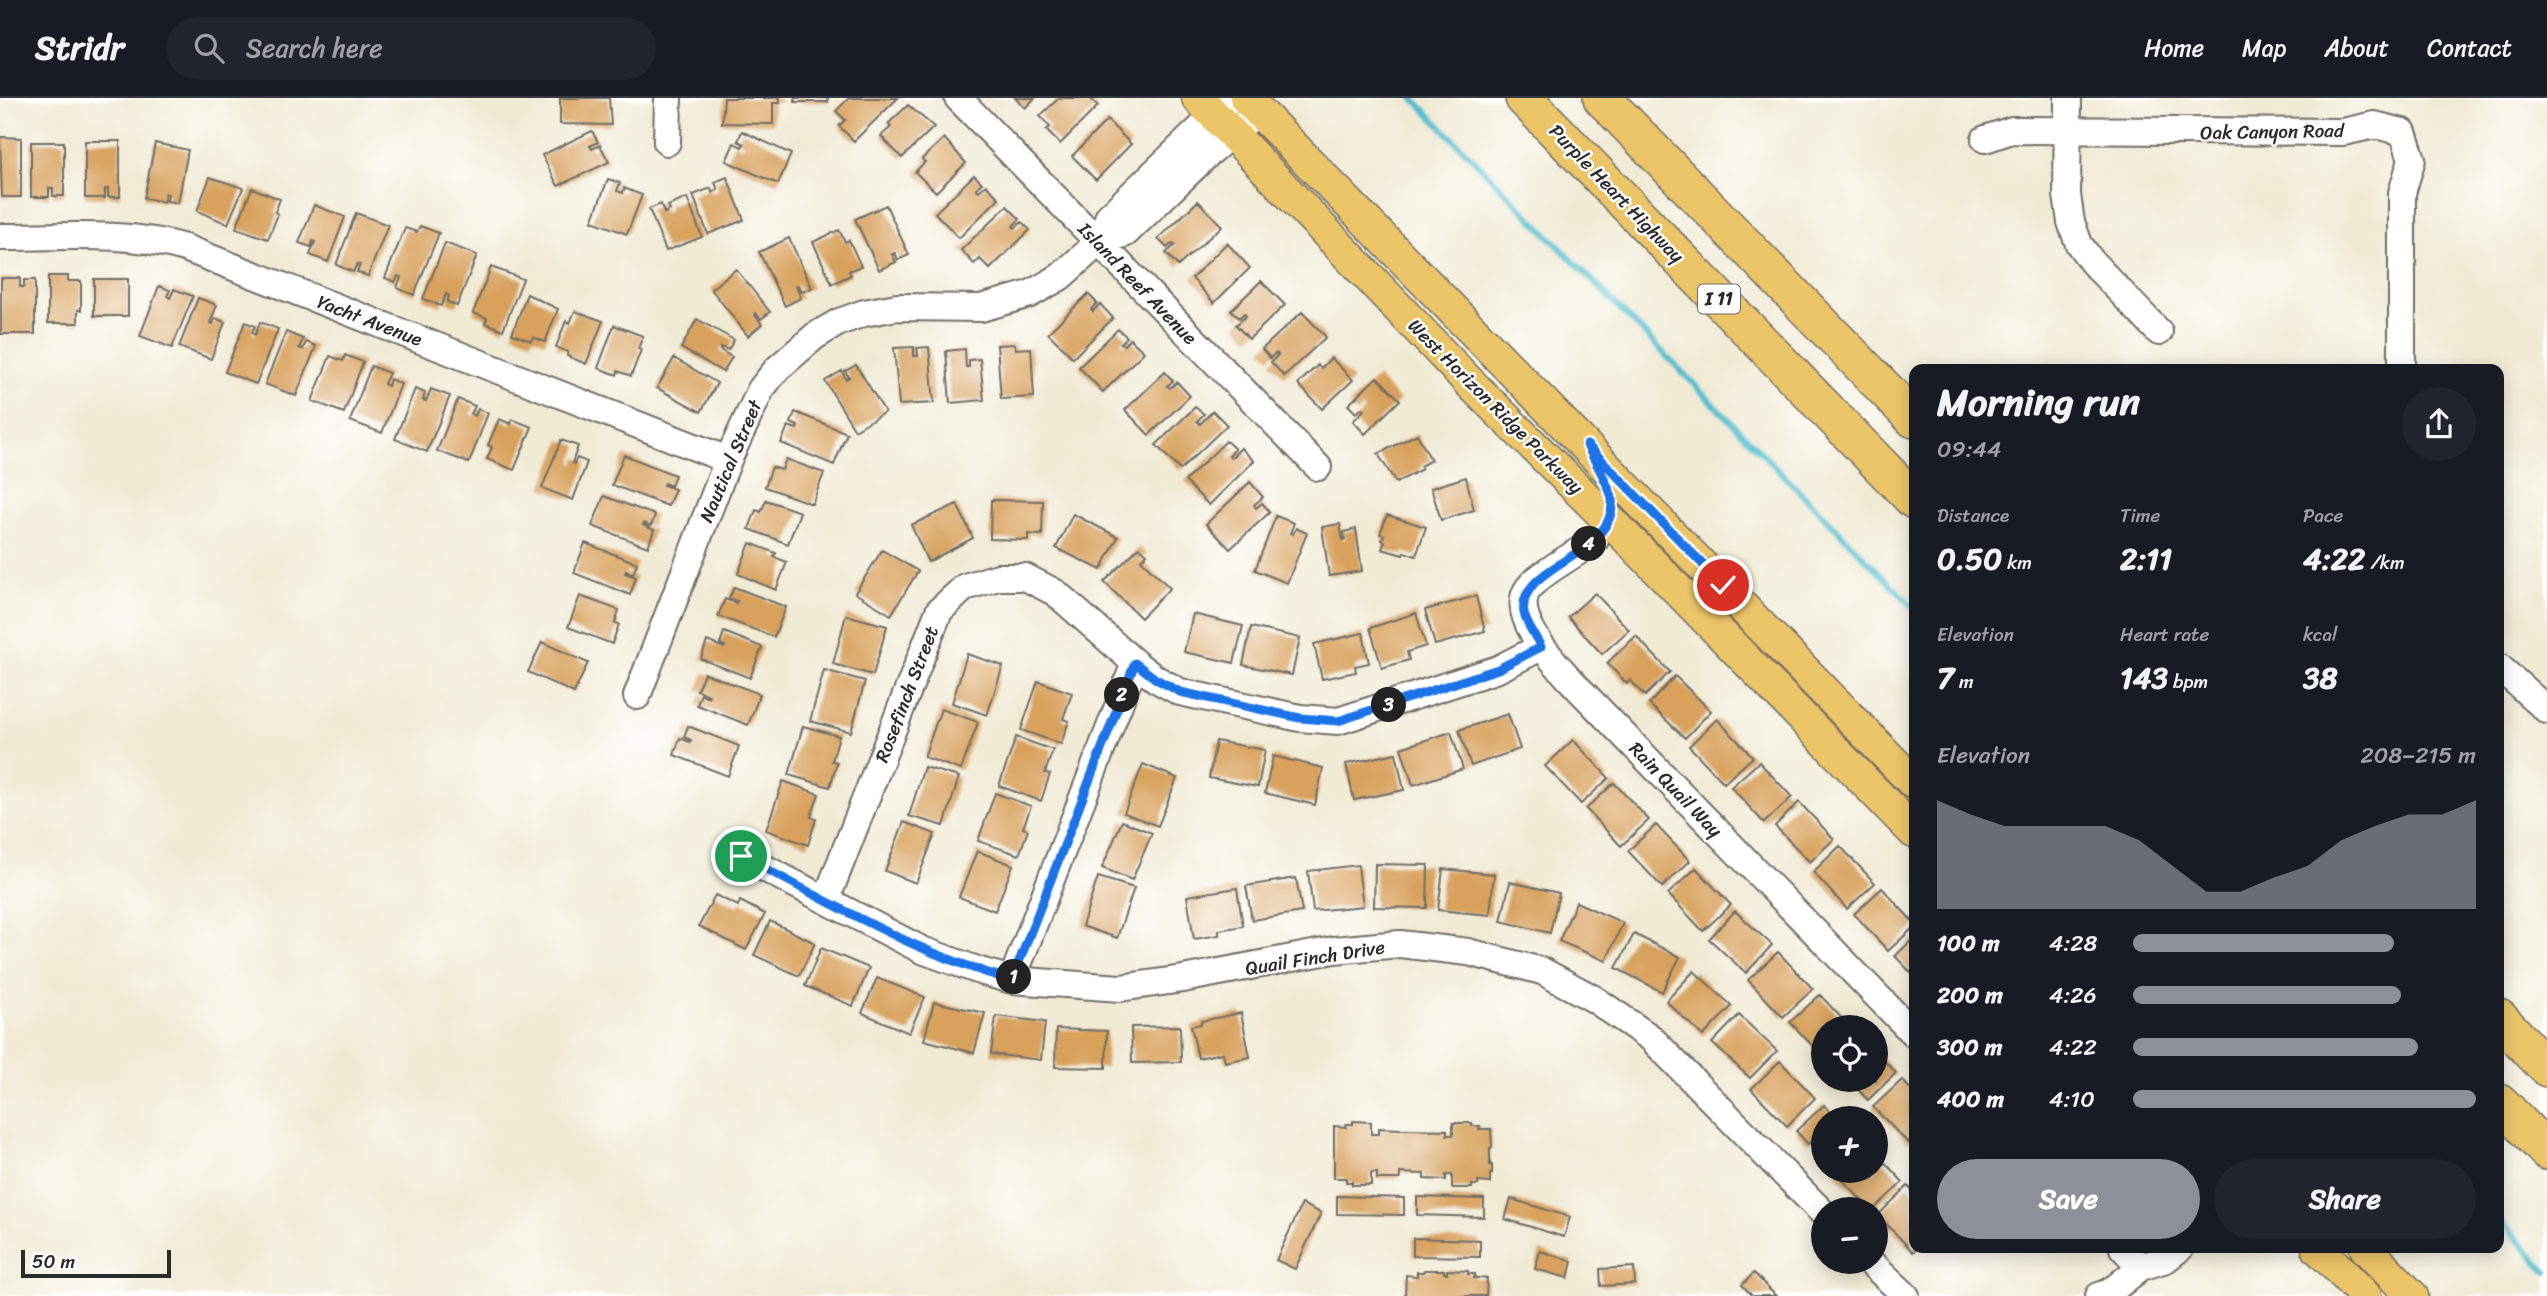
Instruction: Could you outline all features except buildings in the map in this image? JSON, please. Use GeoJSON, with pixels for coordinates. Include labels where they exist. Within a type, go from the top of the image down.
{"type":"FeatureCollection","features":[{"type":"Feature","properties":{"kind":"highway","name":"Purple Heart Highway"},"geometry":{"type":"LineString","coordinates":[[1524,98],[1909,495]]}},
{"type":"Feature","properties":{"kind":"highway"},"geometry":{"type":"LineString","coordinates":[[1602,98],[1909,414]]}},
{"type":"Feature","properties":{"kind":"highway"},"geometry":{"type":"LineString","coordinates":[[2504,1023],[2547,1068]]}},
{"type":"Feature","properties":{"kind":"highway"},"geometry":{"type":"LineString","coordinates":[[2504,1107],[2547,1151]]}},
{"type":"Feature","properties":{"kind":"main road","name":"West Horizon Ridge Parkway"},"geometry":{"type":"LineString","coordinates":[[1230,109],[1587,445],[1909,778]]}},
{"type":"Feature","properties":{"kind":"main road","name":"West Horizon Ridge Parkway"},"geometry":{"type":"LineString","coordinates":[[1230,109],[1602,530],[1635,546],[1909,827]]}},
{"type":"Feature","properties":{"kind":"main road"},"geometry":{"type":"LineString","coordinates":[[1587,445],[1612,500],[1602,530]]}},
{"type":"Feature","properties":{"kind":"main road"},"geometry":{"type":"LineString","coordinates":[[2323,1253],[2365,1296]]}},
{"type":"Feature","properties":{"kind":"main road"},"geometry":{"type":"LineString","coordinates":[[2352,1253],[2361,1262],[2404,1287]]}},
{"type":"Feature","properties":{"kind":"main road"},"geometry":{"type":"LineString","coordinates":[[2371,1253],[2404,1287]]}},
{"type":"Feature","properties":{"kind":"street"},"geometry":{"type":"LineString","coordinates":[[667,142],[668,98]]}},
{"type":"Feature","properties":{"kind":"street","name":"Island Reef Avenue"},"geometry":{"type":"LineString","coordinates":[[958,98],[1318,467]]}},
{"type":"Feature","properties":{"kind":"street"},"geometry":{"type":"LineString","coordinates":[[2068,98],[2067,195],[2071,222],[2079,244],[2092,262],[2159,332]]}},
{"type":"Feature","properties":{"kind":"street","name":"Nautical Street"},"geometry":{"type":"LineString","coordinates":[[637,696],[728,460],[761,389],[777,369],[815,336],[839,322],[864,313],[897,306],[981,307],[1030,294],[1060,277],[1098,243],[1109,216],[1230,109]]}},
{"type":"Feature","properties":{"kind":"street","name":"Oak Canyon Road"},"geometry":{"type":"LineString","coordinates":[[2068,131],[2343,132],[2375,125],[2403,132],[2412,159],[2402,193],[2402,364]]}},
{"type":"Feature","properties":{"kind":"street"},"geometry":{"type":"LineString","coordinates":[[1985,139],[2012,130],[2068,131]]}},
{"type":"Feature","properties":{"kind":"street","name":"Yacht Avenue"},"geometry":{"type":"LineString","coordinates":[[0,237],[130,237],[185,248],[728,460]]}},
{"type":"Feature","properties":{"kind":"street","name":"Rain Quail Way"},"geometry":{"type":"LineString","coordinates":[[1602,530],[1531,586],[1524,598],[1524,615],[1541,647],[1909,1029]]}},
{"type":"Feature","properties":{"kind":"street","name":"Rosefinch Street"},"geometry":{"type":"LineString","coordinates":[[826,900],[939,611],[965,587],[998,578],[1025,578],[1056,593],[1135,663],[1180,692],[1300,718],[1338,721],[1498,669],[1541,647]]}},
{"type":"Feature","properties":{"kind":"street"},"geometry":{"type":"LineString","coordinates":[[1012,980],[1135,663]]}},
{"type":"Feature","properties":{"kind":"street"},"geometry":{"type":"LineString","coordinates":[[2504,671],[2547,710]]}},
{"type":"Feature","properties":{"kind":"street","name":"Quail Finch Drive"},"geometry":{"type":"LineString","coordinates":[[741,856],[922,950],[1012,980],[1120,988],[1183,979],[1334,950],[1400,944],[1468,952],[1542,971],[1594,999],[1651,1038],[1811,1201]]}},
{"type":"Feature","properties":{"kind":"street"},"geometry":{"type":"LineString","coordinates":[[2099,1296],[2110,1292],[2137,1254],[2166,1259],[2174,1253]]}},
{"type":"Feature","properties":{"kind":"street"},"geometry":{"type":"LineString","coordinates":[[1883,1274],[1906,1296]]}},
{"type":"Feature","properties":{"kind":"waterway"},"geometry":{"type":"LineString","coordinates":[[1413,98],[1909,603]]}},
{"type":"Feature","properties":{"kind":"waterway"},"geometry":{"type":"LineString","coordinates":[[2504,1225],[2547,1272]]}},
{"type":"Feature","properties":{"kind":"route"},"geometry":{"type":"LineString","coordinates":[[741,856],[922,950],[1012,980],[1135,663],[1180,692],[1300,718],[1338,721],[1498,669],[1541,647],[1524,615],[1524,598],[1531,586],[1594,540],[1609,519],[1612,500],[1587,445],[1723,585]]}}]}
